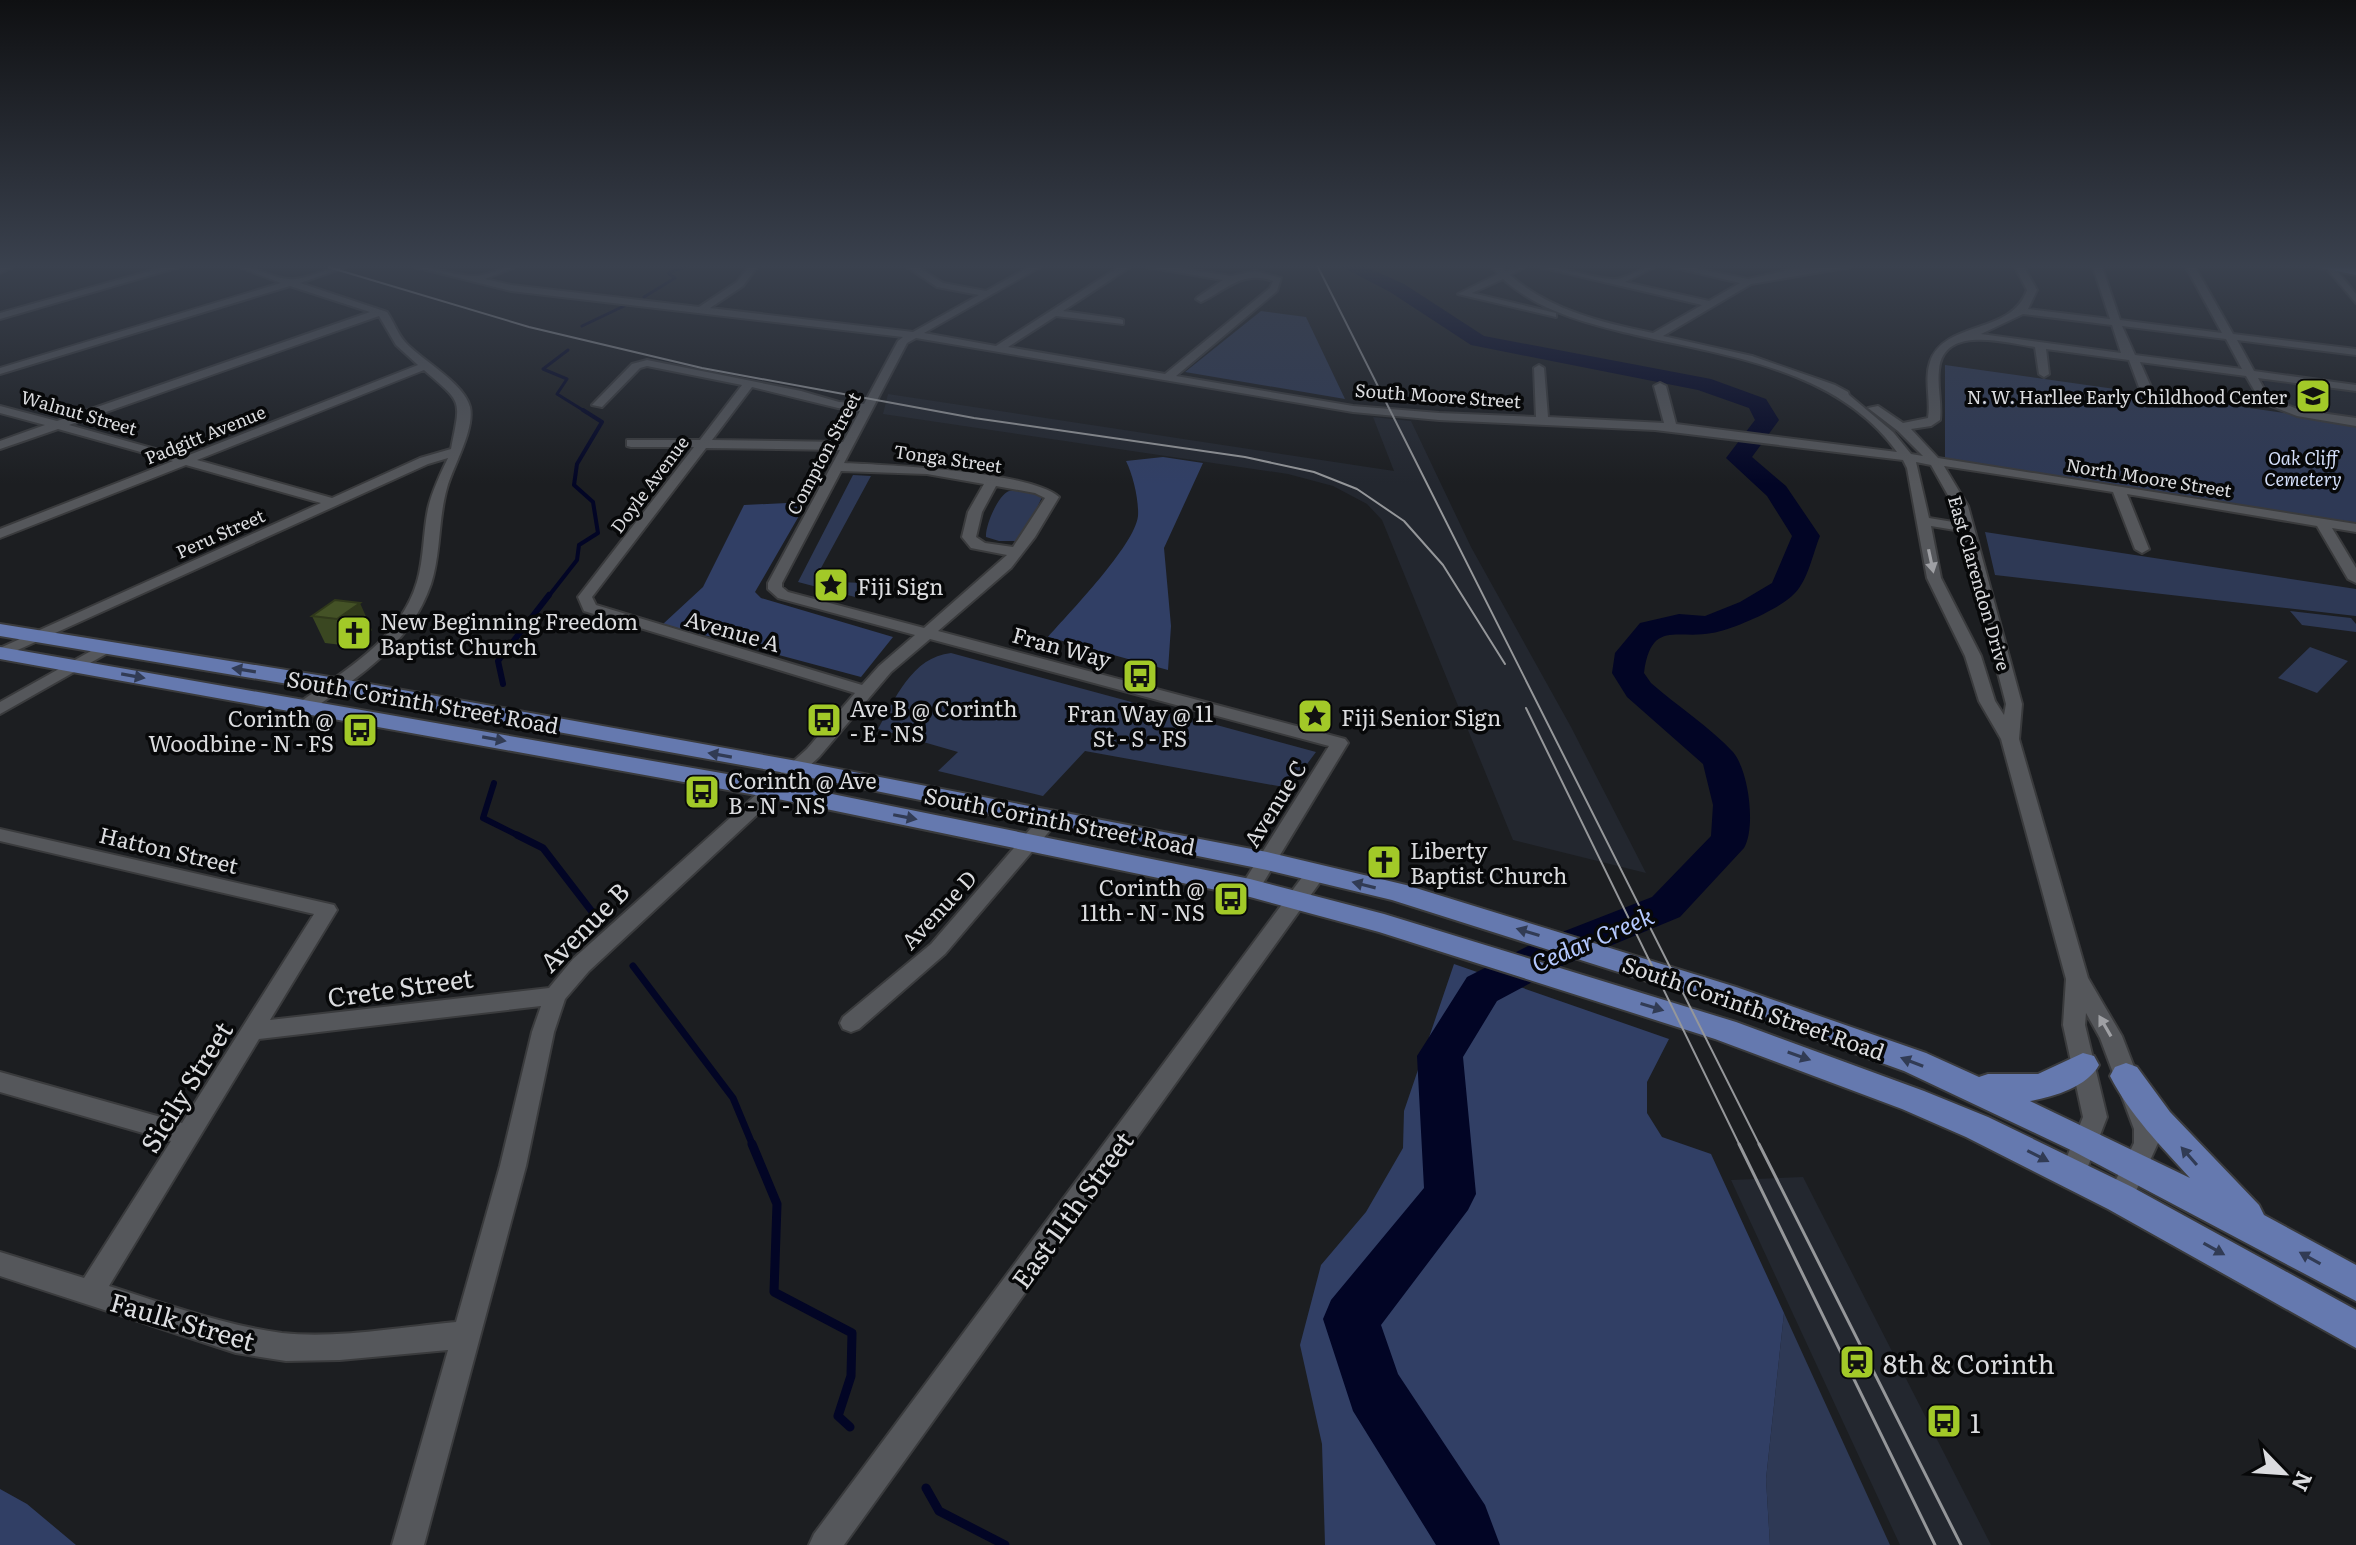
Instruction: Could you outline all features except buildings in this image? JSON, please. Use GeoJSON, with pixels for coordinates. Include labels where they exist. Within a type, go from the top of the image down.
{"type":"FeatureCollection","features":[{"type":"Feature","properties":{"kind":"main road","name":"South Corinth Street Road"},"geometry":{"type":"LineString","coordinates":[[0,630],[336,685],[797,768],[1267,861],[1396,892],[1767,1009],[1968,1085],[2085,1141],[2128,1183]]}},
{"type":"Feature","properties":{"kind":"main road","name":"South Corinth Street Road"},"geometry":{"type":"LineString","coordinates":[[0,653],[773,790],[1250,888],[1453,945],[1725,1030],[1826,1065],[1977,1127],[2073,1174],[2128,1183]]}},
{"type":"Feature","properties":{"kind":"main road"},"geometry":{"type":"LineString","coordinates":[[433,728],[459,707]]}},
{"type":"Feature","properties":{"kind":"main road"},"geometry":{"type":"LineString","coordinates":[[1968,1085],[2022,1090],[2045,1088],[2083,1065]]}},
{"type":"Feature","properties":{"kind":"main road"},"geometry":{"type":"LineString","coordinates":[[2126,1076],[2159,1122],[2263,1232]]}},
{"type":"Feature","properties":{"kind":"main road"},"geometry":{"type":"LineString","coordinates":[[2128,1183],[2263,1232],[2356,1284]]}},
{"type":"Feature","properties":{"kind":"main road"},"geometry":{"type":"LineString","coordinates":[[2128,1183],[2356,1330]]}},
{"type":"Feature","properties":{"kind":"street"},"geometry":{"type":"LineString","coordinates":[[0,371],[104,339]]}},
{"type":"Feature","properties":{"kind":"street"},"geometry":{"type":"LineString","coordinates":[[0,445],[301,339]]}},
{"type":"Feature","properties":{"kind":"street"},"geometry":{"type":"LineString","coordinates":[[306,706],[385,647],[400,631],[424,583],[435,509],[441,485],[457,451],[464,402],[398,339]]}},
{"type":"Feature","properties":{"kind":"street","name":"Compton Street"},"geometry":{"type":"LineString","coordinates":[[775,589],[775,583],[866,408],[903,341],[907,339]]}},
{"type":"Feature","properties":{"kind":"street","name":"South Moore Street"},"geometry":{"type":"LineString","coordinates":[[940,339],[1383,413],[1671,427],[1936,462]]}},
{"type":"Feature","properties":{"kind":"street"},"geometry":{"type":"LineString","coordinates":[[998,349],[1013,339]]}},
{"type":"Feature","properties":{"kind":"street"},"geometry":{"type":"LineString","coordinates":[[1168,377],[1212,339]]}},
{"type":"Feature","properties":{"kind":"street","name":"East Clarendon Drive"},"geometry":{"type":"LineString","coordinates":[[1673,339],[1771,364],[1835,390],[1871,407],[1902,427],[1936,462],[1961,506],[1967,528],[2014,704],[2010,739]]}},
{"type":"Feature","properties":{"kind":"street"},"geometry":{"type":"LineString","coordinates":[[1883,428],[1927,424],[1934,420],[1935,360],[1946,346],[1960,339]]}},
{"type":"Feature","properties":{"kind":"street"},"geometry":{"type":"LineString","coordinates":[[1998,339],[2356,388]]}},
{"type":"Feature","properties":{"kind":"street"},"geometry":{"type":"LineString","coordinates":[[2122,339],[2145,387]]}},
{"type":"Feature","properties":{"kind":"street"},"geometry":{"type":"LineString","coordinates":[[2228,339],[2265,400],[2297,413],[2356,422]]}},
{"type":"Feature","properties":{"kind":"street"},"geometry":{"type":"LineString","coordinates":[[2245,339],[2356,352]]}},
{"type":"Feature","properties":{"kind":"street"},"geometry":{"type":"LineString","coordinates":[[2040,345],[2044,374]]}},
{"type":"Feature","properties":{"kind":"street"},"geometry":{"type":"LineString","coordinates":[[598,405],[636,366],[653,363],[838,405],[866,408]]}},
{"type":"Feature","properties":{"kind":"street","name":"Padgitt Avenue"},"geometry":{"type":"LineString","coordinates":[[0,534],[424,366]]}},
{"type":"Feature","properties":{"kind":"street"},"geometry":{"type":"LineString","coordinates":[[1539,368],[1542,419]]}},
{"type":"Feature","properties":{"kind":"street","name":"Doyle Avenue"},"geometry":{"type":"LineString","coordinates":[[589,608],[585,597],[750,383]]}},
{"type":"Feature","properties":{"kind":"street"},"geometry":{"type":"LineString","coordinates":[[1660,386],[1671,427]]}},
{"type":"Feature","properties":{"kind":"street","name":"East Clarendon Drive"},"geometry":{"type":"LineString","coordinates":[[1835,390],[1883,428],[1908,457],[1913,468],[1934,578],[1973,656],[1987,701],[2010,739],[2077,979],[2111,1036],[2146,1129],[2146,1143],[2128,1183]]}},
{"type":"Feature","properties":{"kind":"street","name":"Walnut Street"},"geometry":{"type":"LineString","coordinates":[[0,409],[333,502]]}},
{"type":"Feature","properties":{"kind":"street"},"geometry":{"type":"LineString","coordinates":[[631,443],[847,446]]}},
{"type":"Feature","properties":{"kind":"street","name":"Peru Street"},"geometry":{"type":"LineString","coordinates":[[0,653],[424,461],[457,451]]}},
{"type":"Feature","properties":{"kind":"street","name":"North Moore Street"},"geometry":{"type":"LineString","coordinates":[[1936,462],[2356,528]]}},
{"type":"Feature","properties":{"kind":"street","name":"Tonga Street"},"geometry":{"type":"LineString","coordinates":[[837,467],[904,468],[1039,490],[1052,497]]}},
{"type":"Feature","properties":{"kind":"street"},"geometry":{"type":"LineString","coordinates":[[992,482],[977,509],[968,533],[970,540],[977,545],[1017,552]]}},
{"type":"Feature","properties":{"kind":"street"},"geometry":{"type":"LineString","coordinates":[[2119,490],[2142,549]]}},
{"type":"Feature","properties":{"kind":"street","name":"Avenue B"},"geometry":{"type":"LineString","coordinates":[[408,1545],[513,1166],[543,1032],[555,996],[581,965],[797,768],[865,691],[1017,552],[1052,497]]}},
{"type":"Feature","properties":{"kind":"street"},"geometry":{"type":"LineString","coordinates":[[1923,521],[1967,528]]}},
{"type":"Feature","properties":{"kind":"street"},"geometry":{"type":"LineString","coordinates":[[2322,522],[2355,579]]}},
{"type":"Feature","properties":{"kind":"street","name":"Fran Way"},"geometry":{"type":"LineString","coordinates":[[775,589],[783,595],[1339,743]]}},
{"type":"Feature","properties":{"kind":"street","name":"Avenue A"},"geometry":{"type":"LineString","coordinates":[[589,608],[865,691]]}},
{"type":"Feature","properties":{"kind":"street"},"geometry":{"type":"LineString","coordinates":[[0,709],[107,647]]}},
{"type":"Feature","properties":{"kind":"street","name":"Avenue C"},"geometry":{"type":"LineString","coordinates":[[1250,888],[1339,743]]}},
{"type":"Feature","properties":{"kind":"street","name":"Avenue D"},"geometry":{"type":"LineString","coordinates":[[851,1023],[938,949],[1051,817]]}},
{"type":"Feature","properties":{"kind":"street","name":"Hatton Street"},"geometry":{"type":"LineString","coordinates":[[0,835],[327,910]]}},
{"type":"Feature","properties":{"kind":"street","name":"East 11th Street"},"geometry":{"type":"LineString","coordinates":[[825,1545],[1316,873]]}},
{"type":"Feature","properties":{"kind":"street","name":"Sicily Street"},"geometry":{"type":"LineString","coordinates":[[90,1292],[327,910]]}},
{"type":"Feature","properties":{"kind":"street","name":"East Clarendon Drive"},"geometry":{"type":"LineString","coordinates":[[2073,1174],[2095,1117],[2074,1025],[2077,979]]}},
{"type":"Feature","properties":{"kind":"street","name":"Crete Street"},"geometry":{"type":"LineString","coordinates":[[252,1031],[555,996]]}},
{"type":"Feature","properties":{"kind":"street"},"geometry":{"type":"LineString","coordinates":[[0,1082],[187,1135]]}},
{"type":"Feature","properties":{"kind":"street","name":"Faulk Street"},"geometry":{"type":"LineString","coordinates":[[0,1264],[236,1339],[286,1347],[340,1346],[467,1335]]}},
{"type":"Feature","properties":{"kind":"shaded area","name":"N. W. Harllee Early Childhood Center"},"geometry":{"type":"Polygon","coordinates":[[[2262,379],[2356,391],[2356,421],[2295,412],[2273,401],[2262,379]]]}},
{"type":"Feature","properties":{"kind":"shaded area"},"geometry":{"type":"Polygon","coordinates":[[[888,394],[1394,471],[1373,417],[1411,421],[1471,547],[1571,727],[1646,873],[1513,840],[1382,520],[1367,504],[1333,486],[1288,474],[883,414],[888,394]]]}},
{"type":"Feature","properties":{"kind":"shaded area"},"geometry":{"type":"Polygon","coordinates":[[[1163,457],[1203,463],[1164,548],[1171,626],[1168,670],[1048,637],[1114,561],[1134,529],[1138,503],[1126,461],[1163,457]]]}},
{"type":"Feature","properties":{"kind":"shaded area"},"geometry":{"type":"Polygon","coordinates":[[[807,502],[755,592],[761,598],[893,637],[861,677],[663,624],[703,587],[744,505],[807,502]]]}},
{"type":"Feature","properties":{"kind":"shaded area"},"geometry":{"type":"Polygon","coordinates":[[[1454,964],[1669,1039],[1647,1082],[1647,1113],[1662,1137],[1711,1154],[1784,1313],[1766,1479],[1770,1545],[1325,1545],[1322,1444],[1300,1345],[1321,1265],[1366,1212],[1403,1148],[1404,1111],[1454,964]]]}},
{"type":"Feature","properties":{"kind":"shaded area","name":"8th & Corinth"},"geometry":{"type":"Polygon","coordinates":[[[1803,1177],[1991,1545],[1900,1545],[1731,1180],[1803,1177]]]}},
{"type":"Feature","properties":{"kind":"shaded area"},"geometry":{"type":"Polygon","coordinates":[[[0,1489],[27,1504],[76,1545],[0,1545],[0,1489]]]}},
{"type":"Feature","properties":{"kind":"green space"},"geometry":{"type":"Polygon","coordinates":[[[1226,339],[1317,339],[1345,399],[1185,372],[1226,339]]]}},
{"type":"Feature","properties":{"kind":"green space","name":"Oak Cliff Cemetery"},"geometry":{"type":"Polygon","coordinates":[[[1945,365],[2356,423],[2356,528],[1945,461],[1945,365]]]}},
{"type":"Feature","properties":{"kind":"green space"},"geometry":{"type":"Polygon","coordinates":[[[853,475],[871,476],[814,581],[863,583],[855,597],[798,582],[853,475]]]}},
{"type":"Feature","properties":{"kind":"green space"},"geometry":{"type":"Polygon","coordinates":[[[1022,490],[1042,497],[1030,523],[1015,541],[986,537],[990,519],[1001,498],[1009,491],[1022,490]]]}},
{"type":"Feature","properties":{"kind":"green space"},"geometry":{"type":"Polygon","coordinates":[[[1985,532],[2356,589],[2356,616],[1995,575],[1985,532]]]}},
{"type":"Feature","properties":{"kind":"green space"},"geometry":{"type":"Polygon","coordinates":[[[2290,611],[2351,618],[2356,624],[2356,632],[2302,625],[2290,611]]]}},
{"type":"Feature","properties":{"kind":"green space"},"geometry":{"type":"Polygon","coordinates":[[[2310,647],[2348,661],[2317,693],[2278,678],[2310,647]]]}},
{"type":"Feature","properties":{"kind":"green space"},"geometry":{"type":"Polygon","coordinates":[[[951,653],[1316,752],[1289,788],[1085,751],[1043,796],[938,771],[958,752],[878,729],[898,693],[915,671],[937,656],[951,653]]]}},
{"type":"Feature","properties":{"kind":"green space"},"geometry":{"type":"Polygon","coordinates":[[[1784,1313],[1890,1545],[1770,1545],[1766,1479],[1784,1313]]]}},
{"type":"Feature","properties":{"kind":"waterway","name":"Cedar Creek"},"geometry":{"type":"LineString","coordinates":[[1468,1545],[1463,1527],[1374,1390],[1351,1319],[1450,1194],[1440,1056],[1482,989],[1549,954],[1666,907],[1730,839],[1732,805],[1720,760],[1639,690],[1628,673],[1631,653],[1651,630],[1679,623],[1708,625],[1751,608],[1784,588],[1806,536],[1777,491],[1738,458],[1767,420],[1758,404],[1703,384],[1475,339]]}},
{"type":"Feature","properties":{"kind":"waterway"},"geometry":{"type":"LineString","coordinates":[[568,350],[543,369],[567,379],[557,394],[586,412]]}},
{"type":"Feature","properties":{"kind":"waterway"},"geometry":{"type":"LineString","coordinates":[[548,597],[577,560],[579,545],[598,533],[593,502],[574,485],[577,464],[602,422],[583,410]]}},
{"type":"Feature","properties":{"kind":"waterway"},"geometry":{"type":"LineString","coordinates":[[503,684],[498,661],[549,595]]}},
{"type":"Feature","properties":{"kind":"waterway"},"geometry":{"type":"LineString","coordinates":[[494,783],[483,818],[543,848],[593,913]]}},
{"type":"Feature","properties":{"kind":"waterway"},"geometry":{"type":"LineString","coordinates":[[633,966],[733,1098],[753,1146]]}},
{"type":"Feature","properties":{"kind":"waterway"},"geometry":{"type":"LineString","coordinates":[[752,1144],[777,1204],[774,1292],[852,1333],[851,1376],[838,1416],[850,1427]]}},
{"type":"Feature","properties":{"kind":"waterway"},"geometry":{"type":"LineString","coordinates":[[926,1488],[939,1511],[1005,1545]]}},
{"type":"Feature","properties":{"kind":"tram line"},"geometry":{"type":"LineString","coordinates":[[580,339],[702,368],[974,418],[1245,457],[1314,472],[1357,489],[1404,521],[1443,565],[1505,664]]}},
{"type":"Feature","properties":{"kind":"tram line"},"geometry":{"type":"LineString","coordinates":[[1354,339],[1760,1146]]}},
{"type":"Feature","properties":{"kind":"tram line"},"geometry":{"type":"LineString","coordinates":[[1526,708],[1740,1146]]}},
{"type":"Feature","properties":{"kind":"tram line"},"geometry":{"type":"LineString","coordinates":[[1739,1144],[1935,1545]]}},
{"type":"Feature","properties":{"kind":"tram line"},"geometry":{"type":"LineString","coordinates":[[1759,1144],[1961,1545]]}},
{"type":"Feature","properties":{"kind":"place","name":"N. W. Harllee Early Childhood Center"},"geometry":{"type":"Point","coordinates":[2313,396]}},
{"type":"Feature","properties":{"kind":"place","name":"Fiji Sign"},"geometry":{"type":"Point","coordinates":[831,585]}},
{"type":"Feature","properties":{"kind":"place","name":"New Beginning Freedom Baptist Church"},"geometry":{"type":"Point","coordinates":[354,633]}},
{"type":"Feature","properties":{"kind":"place","name":"Fran Way @ 11 St - S - FS"},"geometry":{"type":"Point","coordinates":[1140,676]}},
{"type":"Feature","properties":{"kind":"place","name":"Fiji Senior Sign"},"geometry":{"type":"Point","coordinates":[1315,716]}},
{"type":"Feature","properties":{"kind":"place","name":"Ave B @ Corinth - E - NS"},"geometry":{"type":"Point","coordinates":[824,720]}},
{"type":"Feature","properties":{"kind":"place","name":"Corinth @ Woodbine - N - FS"},"geometry":{"type":"Point","coordinates":[360,730]}},
{"type":"Feature","properties":{"kind":"place","name":"Corinth @ Ave B - N - NS"},"geometry":{"type":"Point","coordinates":[702,792]}},
{"type":"Feature","properties":{"kind":"place","name":"Liberty Baptist Church"},"geometry":{"type":"Point","coordinates":[1384,862]}},
{"type":"Feature","properties":{"kind":"place","name":"Corinth @ 11th - N - NS"},"geometry":{"type":"Point","coordinates":[1231,899]}},
{"type":"Feature","properties":{"kind":"place","name":"8th & Corinth"},"geometry":{"type":"Point","coordinates":[1857,1362]}},
{"type":"Feature","properties":{"kind":"place","name":"1"},"geometry":{"type":"Point","coordinates":[1944,1421]}}]}
